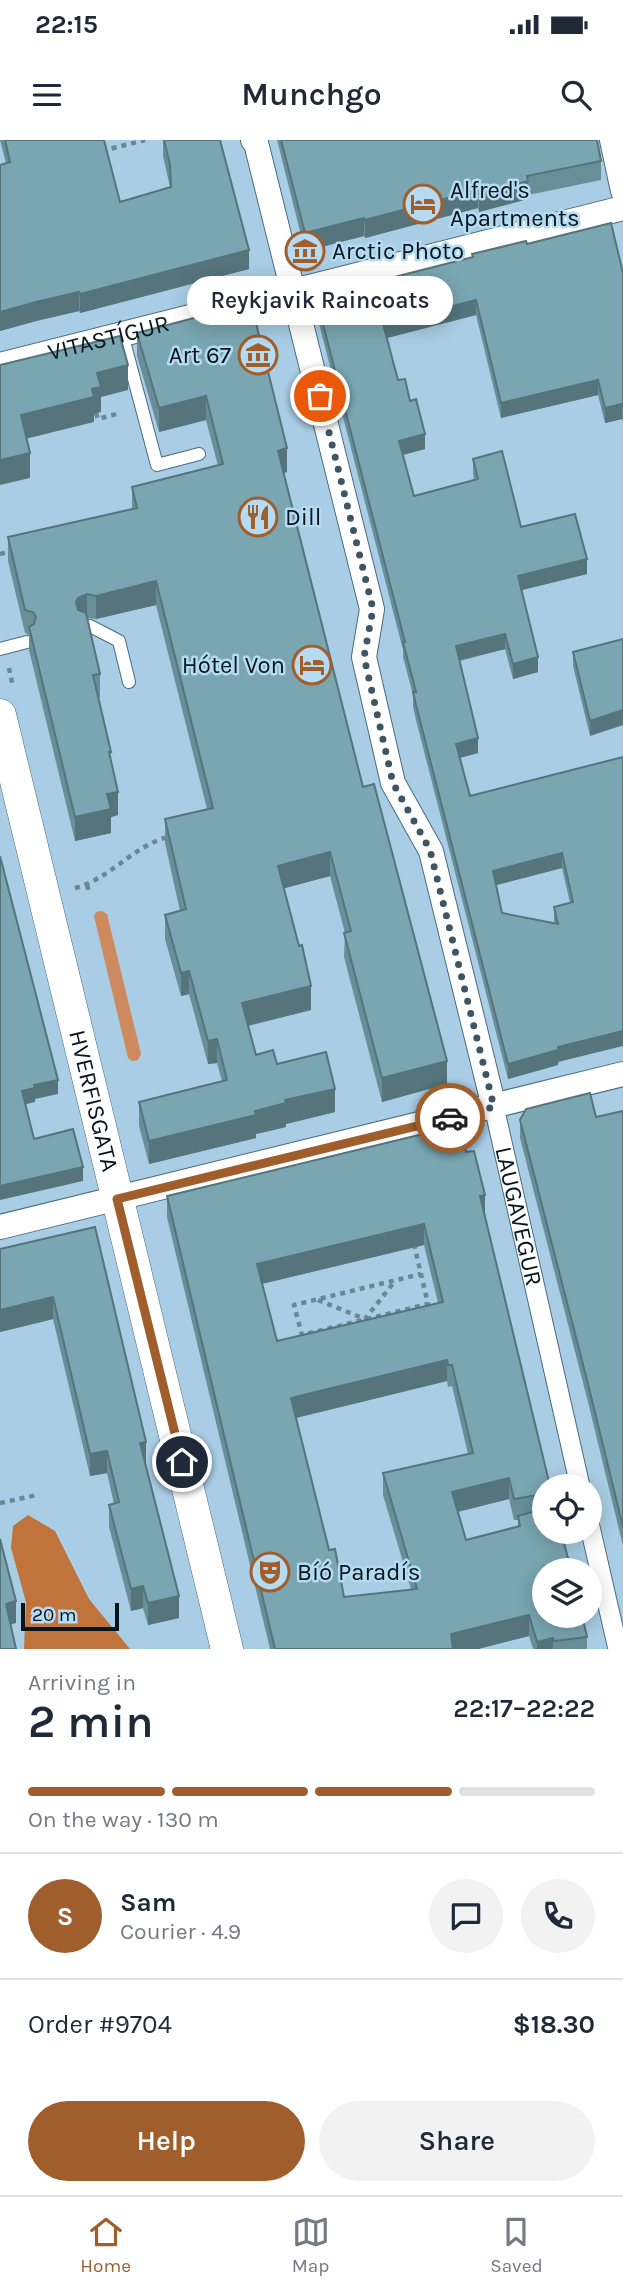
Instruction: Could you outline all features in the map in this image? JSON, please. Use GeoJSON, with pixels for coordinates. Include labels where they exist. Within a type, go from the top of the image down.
{"type":"FeatureCollection","features":[{"type":"Feature","properties":{"kind":"street","name":"LAUGAVEGUR"},"geometry":{"type":"LineString","coordinates":[[253,140],[256,143],[373,609],[364,657],[393,783],[430,850],[494,1107],[577,1474]]}},
{"type":"Feature","properties":{"kind":"street"},"geometry":{"type":"LineString","coordinates":[[611,140],[623,191]]}},
{"type":"Feature","properties":{"kind":"street","name":"VITASTÍGUR"},"geometry":{"type":"LineString","coordinates":[[0,365],[623,208]]}},
{"type":"Feature","properties":{"kind":"street","name":"HVERFISGATA"},"geometry":{"type":"LineString","coordinates":[[0,715],[227,1649]]}},
{"type":"Feature","properties":{"kind":"street"},"geometry":{"type":"LineString","coordinates":[[0,1227],[623,1074]]}},
{"type":"Feature","properties":{"kind":"street"},"geometry":{"type":"LineString","coordinates":[[594,1544],[618,1649]]}},
{"type":"Feature","properties":{"kind":"lane"},"geometry":{"type":"LineString","coordinates":[[122,334],[157,466],[199,454]]}},
{"type":"Feature","properties":{"kind":"lane"},"geometry":{"type":"LineString","coordinates":[[84,628],[90,626],[119,641],[129,682]]}},
{"type":"Feature","properties":{"kind":"lane"},"geometry":{"type":"LineString","coordinates":[[0,649],[27,642]]}},
{"type":"Feature","properties":{"kind":"path"},"geometry":{"type":"LineString","coordinates":[[98,152],[145,140]]}},
{"type":"Feature","properties":{"kind":"path"},"geometry":{"type":"LineString","coordinates":[[96,414],[98,419],[113,415]]}},
{"type":"Feature","properties":{"kind":"path"},"geometry":{"type":"LineString","coordinates":[[0,554],[14,551]]}},
{"type":"Feature","properties":{"kind":"path"},"geometry":{"type":"LineString","coordinates":[[44,897],[87,885],[106,875],[138,851],[160,839],[173,836]]}},
{"type":"Feature","properties":{"kind":"path"},"geometry":{"type":"LineString","coordinates":[[87,885],[89,892]]}},
{"type":"Feature","properties":{"kind":"path"},"geometry":{"type":"LineString","coordinates":[[412,1237],[421,1274],[428,1304],[302,1335],[294,1306],[421,1274]]}},
{"type":"Feature","properties":{"kind":"path"},"geometry":{"type":"LineString","coordinates":[[365,1319],[395,1280]]}},
{"type":"Feature","properties":{"kind":"path"},"geometry":{"type":"LineString","coordinates":[[317,1300],[365,1319]]}},
{"type":"Feature","properties":{"kind":"path"},"geometry":{"type":"LineString","coordinates":[[0,1503],[37,1495]]}},
{"type":"Feature","properties":{"kind":"shaded area"},"geometry":{"type":"Polygon","coordinates":[[[96,912],[107,914],[141,1054],[138,1060],[132,1061],[128,1058],[94,916],[96,912]]]}},
{"type":"Feature","properties":{"kind":"shaded area"},"geometry":{"type":"Polygon","coordinates":[[[28,1515],[55,1531],[89,1599],[130,1649],[24,1649],[26,1602],[11,1548],[13,1526],[28,1515]]]}},
{"type":"Feature","properties":{"kind":"building"},"geometry":{"type":"Polygon","coordinates":[[[5,140],[104,140],[120,202],[171,187],[170,165],[164,140],[220,140],[249,250],[0,312],[0,165],[10,162],[5,140]]]}},
{"type":"Feature","properties":{"kind":"building"},"geometry":{"type":"Polygon","coordinates":[[[281,140],[597,140],[601,161],[527,176],[528,181],[479,194],[478,190],[305,233],[281,140]]]}},
{"type":"Feature","properties":{"kind":"building"},"geometry":{"type":"Polygon","coordinates":[[[611,223],[623,273],[623,407],[622,404],[605,408],[598,380],[501,403],[476,300],[383,324],[398,380],[405,379],[410,401],[416,399],[425,434],[399,441],[414,496],[478,479],[473,459],[502,451],[521,527],[575,514],[587,559],[518,576],[538,657],[513,664],[505,634],[456,646],[478,738],[456,744],[470,796],[623,757],[623,1031],[558,1047],[558,1050],[508,1064],[416,705],[413,692],[416,692],[405,642],[316,297],[473,257],[472,254],[526,241],[527,244],[611,223]],[[562,853],[493,871],[502,913],[558,924],[554,907],[573,902],[562,853]]]}},
{"type":"Feature","properties":{"kind":"building"},"geometry":{"type":"Polygon","coordinates":[[[251,303],[287,448],[278,451],[363,787],[374,784],[447,1061],[382,1078],[344,933],[351,931],[330,852],[278,866],[299,946],[302,945],[311,986],[242,1003],[256,1055],[273,1050],[277,1064],[326,1052],[335,1089],[285,1100],[286,1103],[255,1111],[256,1115],[149,1141],[139,1102],[227,1080],[217,1039],[208,1041],[189,971],[181,973],[165,915],[186,909],[165,819],[213,808],[156,581],[96,596],[87,594],[76,602],[78,610],[86,613],[100,674],[93,675],[118,792],[107,794],[111,809],[75,817],[29,627],[34,624],[36,617],[33,612],[25,610],[8,537],[137,508],[132,487],[223,464],[206,396],[159,408],[137,333],[251,303]]]}},
{"type":"Feature","properties":{"kind":"building"},"geometry":{"type":"Polygon","coordinates":[[[120,336],[128,365],[97,373],[101,387],[92,389],[94,397],[21,415],[30,453],[0,460],[0,365],[120,336]]]}},
{"type":"Feature","properties":{"kind":"building"},"geometry":{"type":"Polygon","coordinates":[[[623,639],[623,710],[590,721],[573,652],[623,639]]]}},
{"type":"Feature","properties":{"kind":"building"},"geometry":{"type":"Polygon","coordinates":[[[0,856],[58,1080],[34,1085],[35,1088],[22,1091],[34,1139],[73,1129],[83,1167],[0,1186],[0,856]]]}},
{"type":"Feature","properties":{"kind":"building"},"geometry":{"type":"Polygon","coordinates":[[[590,1093],[596,1117],[623,1111],[623,1527],[520,1120],[526,1109],[590,1093]]]}},
{"type":"Feature","properties":{"kind":"building"},"geometry":{"type":"Polygon","coordinates":[[[460,1125],[466,1152],[474,1151],[485,1195],[480,1196],[547,1474],[532,1474],[532,1496],[514,1499],[509,1478],[452,1492],[466,1540],[520,1526],[518,1516],[532,1512],[532,1544],[564,1544],[568,1558],[532,1558],[532,1625],[529,1615],[451,1634],[453,1649],[275,1649],[167,1196],[460,1125]],[[424,1224],[257,1264],[277,1341],[443,1302],[424,1224]],[[447,1360],[291,1398],[329,1550],[335,1549],[344,1597],[417,1589],[383,1473],[473,1453],[452,1365],[448,1365],[447,1360]]]}},
{"type":"Feature","properties":{"kind":"building"},"geometry":{"type":"Polygon","coordinates":[[[95,1227],[146,1442],[140,1443],[179,1596],[148,1603],[143,1586],[131,1589],[109,1505],[119,1502],[107,1451],[90,1454],[53,1297],[0,1310],[0,1249],[95,1227]]]}},
{"type":"Feature","properties":{"kind":"building"},"geometry":{"type":"Polygon","coordinates":[[[0,1539],[16,1601],[6,1604],[16,1649],[0,1649],[0,1539]]]}},
{"type":"Feature","properties":{"kind":"building"},"geometry":{"type":"Polygon","coordinates":[[[533,1628],[585,1628],[587,1637],[554,1641],[553,1638],[537,1642],[533,1628]]]}},
{"type":"Feature","properties":{"kind":"way so far"},"geometry":{"type":"LineString","coordinates":[[320,396],[373,609],[364,657],[393,783],[430,850],[494,1107],[450,1118]]}},
{"type":"Feature","properties":{"kind":"place","name":"Alfred's Apartments"},"geometry":{"type":"Point","coordinates":[423,204]}},
{"type":"Feature","properties":{"kind":"place","name":"Arctic Photo"},"geometry":{"type":"Point","coordinates":[305,251]}},
{"type":"Feature","properties":{"kind":"place","name":"Art 67"},"geometry":{"type":"Point","coordinates":[258,355]}},
{"type":"Feature","properties":{"kind":"place","name":"Reykjavik Raincoats"},"geometry":{"type":"Point","coordinates":[320,396]}},
{"type":"Feature","properties":{"kind":"place","name":"Dill"},"geometry":{"type":"Point","coordinates":[258,517]}},
{"type":"Feature","properties":{"kind":"place","name":"Hótel Von"},"geometry":{"type":"Point","coordinates":[312,665]}},
{"type":"Feature","properties":{"kind":"place","name":"Bíó Paradís"},"geometry":{"type":"Point","coordinates":[270,1572]}},
{"type":"Feature","properties":{"kind":"route"},"geometry":{"type":"LineString","coordinates":[[182,1462],[117,1199],[450,1118]]}}]}
